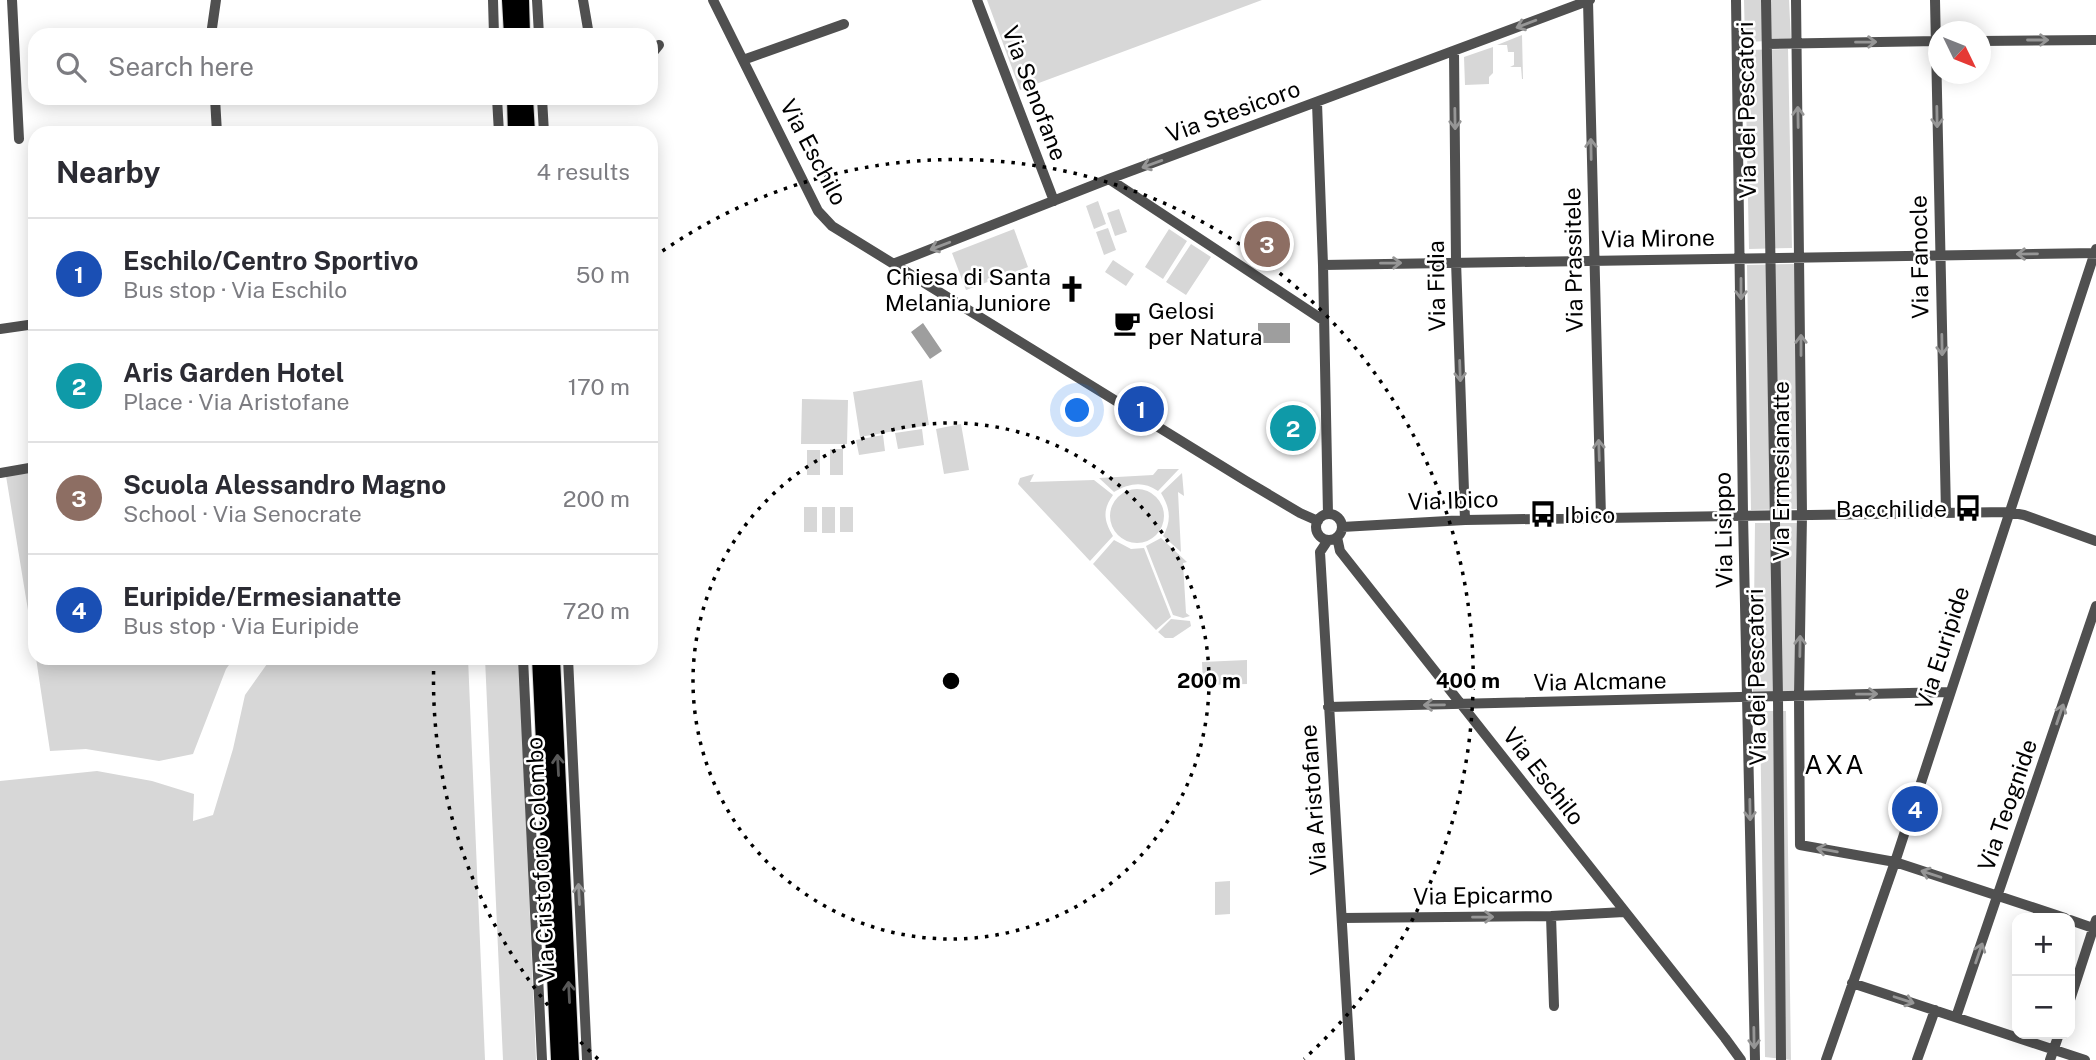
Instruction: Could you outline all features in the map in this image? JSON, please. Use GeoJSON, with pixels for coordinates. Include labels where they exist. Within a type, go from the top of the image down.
{"type":"FeatureCollection","features":[{"type":"Feature","properties":{"kind":"main road"},"geometry":{"type":"LineString","coordinates":[[509,0],[511,28]]}},
{"type":"Feature","properties":{"kind":"main road"},"geometry":{"type":"LineString","coordinates":[[522,0],[523,28]]}},
{"type":"Feature","properties":{"kind":"main road"},"geometry":{"type":"LineString","coordinates":[[514,105],[515,126]]}},
{"type":"Feature","properties":{"kind":"main road"},"geometry":{"type":"LineString","coordinates":[[526,105],[528,126]]}},
{"type":"Feature","properties":{"kind":"main road","name":"Via Cristoforo Colombo"},"geometry":{"type":"LineString","coordinates":[[539,665],[558,1060]]}},
{"type":"Feature","properties":{"kind":"main road","name":"Via Cristoforo Colombo"},"geometry":{"type":"LineString","coordinates":[[553,665],[572,1060]]}},
{"type":"Feature","properties":{"kind":"street"},"geometry":{"type":"LineString","coordinates":[[12,0],[19,139]]}},
{"type":"Feature","properties":{"kind":"street"},"geometry":{"type":"LineString","coordinates":[[212,28],[216,0]]}},
{"type":"Feature","properties":{"kind":"street"},"geometry":{"type":"LineString","coordinates":[[493,0],[494,28]]}},
{"type":"Feature","properties":{"kind":"street"},"geometry":{"type":"LineString","coordinates":[[537,0],[539,28]]}},
{"type":"Feature","properties":{"kind":"street"},"geometry":{"type":"LineString","coordinates":[[583,0],[588,28]]}},
{"type":"Feature","properties":{"kind":"street","name":"Via Eschilo"},"geometry":{"type":"LineString","coordinates":[[713,0],[824,219],[835,229],[1246,481],[1318,521]]}},
{"type":"Feature","properties":{"kind":"street","name":"Via Senofane"},"geometry":{"type":"LineString","coordinates":[[977,0],[1054,201]]}},
{"type":"Feature","properties":{"kind":"street","name":"Via Stesicoro"},"geometry":{"type":"LineString","coordinates":[[892,264],[1109,179],[1589,0]]}},
{"type":"Feature","properties":{"kind":"street","name":"Via Prassitele"},"geometry":{"type":"LineString","coordinates":[[1589,0],[1601,518]]}},
{"type":"Feature","properties":{"kind":"street","name":"Via Lisippo"},"geometry":{"type":"LineString","coordinates":[[1736,0],[1743,514],[1755,1060]]}},
{"type":"Feature","properties":{"kind":"street","name":"Via dei Pescatori"},"geometry":{"type":"LineString","coordinates":[[1766,0],[1778,698],[1781,1060]]}},
{"type":"Feature","properties":{"kind":"street","name":"Via Ermesianatte"},"geometry":{"type":"LineString","coordinates":[[1796,0],[1802,515],[1800,845],[1895,862]]}},
{"type":"Feature","properties":{"kind":"street","name":"Via Fanocle"},"geometry":{"type":"LineString","coordinates":[[1935,0],[1936,21]]}},
{"type":"Feature","properties":{"kind":"street"},"geometry":{"type":"LineString","coordinates":[[743,60],[844,24]]}},
{"type":"Feature","properties":{"kind":"street"},"geometry":{"type":"LineString","coordinates":[[1991,41],[2096,40]]}},
{"type":"Feature","properties":{"kind":"street"},"geometry":{"type":"LineString","coordinates":[[1767,44],[1928,41]]}},
{"type":"Feature","properties":{"kind":"street","name":"Via Fidia"},"geometry":{"type":"LineString","coordinates":[[1454,51],[1456,261],[1465,520]]}},
{"type":"Feature","properties":{"kind":"street","name":"Via Fanocle"},"geometry":{"type":"LineString","coordinates":[[1938,84],[1946,513]]}},
{"type":"Feature","properties":{"kind":"street"},"geometry":{"type":"LineString","coordinates":[[1317,103],[1328,514]]}},
{"type":"Feature","properties":{"kind":"street"},"geometry":{"type":"LineString","coordinates":[[215,105],[217,126]]}},
{"type":"Feature","properties":{"kind":"street"},"geometry":{"type":"LineString","coordinates":[[497,105],[499,126]]}},
{"type":"Feature","properties":{"kind":"street"},"geometry":{"type":"LineString","coordinates":[[542,105],[544,126]]}},
{"type":"Feature","properties":{"kind":"street"},"geometry":{"type":"LineString","coordinates":[[1109,179],[1323,320]]}},
{"type":"Feature","properties":{"kind":"street","name":"Via Mirone"},"geometry":{"type":"LineString","coordinates":[[1323,265],[2096,252]]}},
{"type":"Feature","properties":{"kind":"street","name":"Via Euripide"},"geometry":{"type":"LineString","coordinates":[[1826,1060],[1895,862],[2008,512],[2096,252]]}},
{"type":"Feature","properties":{"kind":"street"},"geometry":{"type":"LineString","coordinates":[[0,330],[28,325]]}},
{"type":"Feature","properties":{"kind":"street"},"geometry":{"type":"LineString","coordinates":[[0,472],[28,468]]}},
{"type":"Feature","properties":{"kind":"street","name":"Via Ibico"},"geometry":{"type":"LineString","coordinates":[[1336,535],[1465,520],[2008,512],[2024,515],[2096,541]]}},
{"type":"Feature","properties":{"kind":"street"},"geometry":{"type":"LineString","coordinates":[[1328,514],[1338,517],[1336,535],[1322,538],[1317,531],[1318,521],[1328,514]]}},
{"type":"Feature","properties":{"kind":"street","name":"Via Eschilo"},"geometry":{"type":"LineString","coordinates":[[1336,535],[1340,551],[1726,1038]]}},
{"type":"Feature","properties":{"kind":"street","name":"Via Aristofane"},"geometry":{"type":"LineString","coordinates":[[1336,535],[1320,552],[1350,1060]]}},
{"type":"Feature","properties":{"kind":"street","name":"Via Teognide"},"geometry":{"type":"LineString","coordinates":[[1956,1017],[2096,606]]}},
{"type":"Feature","properties":{"kind":"street","name":"Via Cristoforo Colombo"},"geometry":{"type":"LineString","coordinates":[[523,665],[542,1060]]}},
{"type":"Feature","properties":{"kind":"street","name":"Via Cristoforo Colombo"},"geometry":{"type":"LineString","coordinates":[[568,665],[587,1060]]}},
{"type":"Feature","properties":{"kind":"street","name":"Via Alcmane"},"geometry":{"type":"LineString","coordinates":[[1328,707],[1747,699],[1949,692]]}},
{"type":"Feature","properties":{"kind":"street"},"geometry":{"type":"LineString","coordinates":[[1895,862],[2050,913]]}},
{"type":"Feature","properties":{"kind":"street","name":"Via Epicarmo"},"geometry":{"type":"LineString","coordinates":[[1342,918],[1551,916],[1624,912]]}},
{"type":"Feature","properties":{"kind":"street"},"geometry":{"type":"LineString","coordinates":[[1551,916],[1554,1006]]}},
{"type":"Feature","properties":{"kind":"street"},"geometry":{"type":"LineString","coordinates":[[2075,921],[2095,926],[2075,985]]}},
{"type":"Feature","properties":{"kind":"street"},"geometry":{"type":"LineString","coordinates":[[1852,983],[1956,1017],[2052,1055],[2085,1060]]}},
{"type":"Feature","properties":{"kind":"street"},"geometry":{"type":"LineString","coordinates":[[1917,1060],[1935,1010]]}},
{"type":"Feature","properties":{"kind":"street"},"geometry":{"type":"LineString","coordinates":[[1726,1038],[1741,1060]]}},
{"type":"Feature","properties":{"kind":"street"},"geometry":{"type":"LineString","coordinates":[[1726,1038],[1747,1060]]}},
{"type":"Feature","properties":{"kind":"shaded area"},"geometry":{"type":"Polygon","coordinates":[[[987,0],[1262,0],[1020,90],[987,0]]]}},
{"type":"Feature","properties":{"kind":"shaded area"},"geometry":{"type":"Polygon","coordinates":[[[1744,0],[1789,0],[1791,40],[1745,42],[1744,0]]]}},
{"type":"Feature","properties":{"kind":"shaded area"},"geometry":{"type":"Polygon","coordinates":[[[1522,35],[1523,79],[1521,67],[1510,67],[1514,65],[1514,52],[1508,52],[1507,45],[1497,45],[1522,35]]]}},
{"type":"Feature","properties":{"kind":"shaded area"},"geometry":{"type":"Polygon","coordinates":[[[1493,47],[1493,73],[1489,77],[1489,84],[1465,85],[1464,57],[1493,47]]]}},
{"type":"Feature","properties":{"kind":"shaded area"},"geometry":{"type":"Polygon","coordinates":[[[1788,49],[1792,248],[1749,249],[1745,50],[1788,49]]]}},
{"type":"Feature","properties":{"kind":"shaded area"},"geometry":{"type":"Polygon","coordinates":[[[1098,201],[1106,224],[1094,229],[1086,206],[1098,201]]]}},
{"type":"Feature","properties":{"kind":"shaded area"},"geometry":{"type":"Polygon","coordinates":[[[1119,209],[1127,232],[1115,236],[1107,213],[1119,209]]]}},
{"type":"Feature","properties":{"kind":"shaded area"},"geometry":{"type":"Polygon","coordinates":[[[1108,228],[1116,250],[1104,255],[1096,232],[1108,228]]]}},
{"type":"Feature","properties":{"kind":"shaded area"},"geometry":{"type":"Polygon","coordinates":[[[1014,229],[1028,267],[966,290],[952,253],[1014,229]]]}},
{"type":"Feature","properties":{"kind":"shaded area"},"geometry":{"type":"Polygon","coordinates":[[[1169,229],[1187,241],[1163,279],[1145,267],[1169,229]]]}},
{"type":"Feature","properties":{"kind":"shaded area"},"geometry":{"type":"Polygon","coordinates":[[[1191,244],[1211,257],[1186,295],[1166,282],[1191,244]]]}},
{"type":"Feature","properties":{"kind":"shaded area"},"geometry":{"type":"Polygon","coordinates":[[[1113,260],[1134,274],[1126,286],[1105,272],[1113,260]]]}},
{"type":"Feature","properties":{"kind":"shaded area"},"geometry":{"type":"Polygon","coordinates":[[[1795,264],[1799,509],[1751,510],[1747,265],[1795,264]]]}},
{"type":"Feature","properties":{"kind":"shaded area"},"geometry":{"type":"Polygon","coordinates":[[[923,323],[942,351],[930,359],[911,332],[923,323]]]}},
{"type":"Feature","properties":{"kind":"shaded area"},"geometry":{"type":"Polygon","coordinates":[[[1258,323],[1290,323],[1290,343],[1258,343],[1258,323]]]}},
{"type":"Feature","properties":{"kind":"shaded area"},"geometry":{"type":"Polygon","coordinates":[[[922,380],[929,425],[860,437],[853,392],[922,380]]]}},
{"type":"Feature","properties":{"kind":"shaded area"},"geometry":{"type":"Polygon","coordinates":[[[802,399],[848,400],[847,444],[801,444],[802,399]]]}},
{"type":"Feature","properties":{"kind":"shaded area"},"geometry":{"type":"Polygon","coordinates":[[[961,424],[969,470],[944,474],[936,429],[961,424]]]}},
{"type":"Feature","properties":{"kind":"shaded area"},"geometry":{"type":"Polygon","coordinates":[[[922,429],[924,445],[898,449],[895,433],[922,429]]]}},
{"type":"Feature","properties":{"kind":"shaded area"},"geometry":{"type":"Polygon","coordinates":[[[883,435],[885,451],[859,455],[856,440],[883,435]]]}},
{"type":"Feature","properties":{"kind":"shaded area"},"geometry":{"type":"Polygon","coordinates":[[[830,449],[843,449],[843,475],[830,475],[830,449]]]}},
{"type":"Feature","properties":{"kind":"shaded area"},"geometry":{"type":"Polygon","coordinates":[[[807,450],[820,450],[820,475],[807,475],[807,450]]]}},
{"type":"Feature","properties":{"kind":"shaded area"},"geometry":{"type":"Polygon","coordinates":[[[1158,469],[1179,469],[1158,491],[1136,484],[1114,492],[1099,478],[1153,475],[1158,469]]]}},
{"type":"Feature","properties":{"kind":"shaded area"},"geometry":{"type":"Polygon","coordinates":[[[28,473],[28,610],[6,476],[28,473]]]}},
{"type":"Feature","properties":{"kind":"shaded area"},"geometry":{"type":"Polygon","coordinates":[[[1182,473],[1184,496],[1178,492],[1181,552],[1163,536],[1169,514],[1161,493],[1182,473]]]}},
{"type":"Feature","properties":{"kind":"shaded area"},"geometry":{"type":"Polygon","coordinates":[[[1034,474],[1030,482],[1094,480],[1113,495],[1107,506],[1106,516],[1113,536],[1090,561],[1018,484],[1020,478],[1034,474]]]}},
{"type":"Feature","properties":{"kind":"shaded area"},"geometry":{"type":"Polygon","coordinates":[[[1137,489],[1156,497],[1164,516],[1156,535],[1137,543],[1118,535],[1110,516],[1118,497],[1137,489]]]}},
{"type":"Feature","properties":{"kind":"shaded area"},"geometry":{"type":"Polygon","coordinates":[[[804,507],[817,507],[817,532],[804,532],[804,507]]]}},
{"type":"Feature","properties":{"kind":"shaded area"},"geometry":{"type":"Polygon","coordinates":[[[822,507],[835,507],[835,533],[822,533],[822,507]]]}},
{"type":"Feature","properties":{"kind":"shaded area"},"geometry":{"type":"Polygon","coordinates":[[[840,507],[853,507],[853,532],[840,532],[840,507]]]}},
{"type":"Feature","properties":{"kind":"shaded area"},"geometry":{"type":"Polygon","coordinates":[[[1755,523],[1797,523],[1796,692],[1753,692],[1755,523]]]}},
{"type":"Feature","properties":{"kind":"shaded area"},"geometry":{"type":"Polygon","coordinates":[[[1161,538],[1187,562],[1183,563],[1186,613],[1190,616],[1183,618],[1173,615],[1146,546],[1161,538]]]}},
{"type":"Feature","properties":{"kind":"shaded area"},"geometry":{"type":"Polygon","coordinates":[[[1114,540],[1131,549],[1144,548],[1171,617],[1156,630],[1093,564],[1114,540]]]}},
{"type":"Feature","properties":{"kind":"shaded area"},"geometry":{"type":"Polygon","coordinates":[[[1171,619],[1190,621],[1191,626],[1173,638],[1165,638],[1158,632],[1171,619]]]}},
{"type":"Feature","properties":{"kind":"shaded area"},"geometry":{"type":"Polygon","coordinates":[[[1247,660],[1247,684],[1203,685],[1202,662],[1247,660]]]}},
{"type":"Feature","properties":{"kind":"shaded area"},"geometry":{"type":"Polygon","coordinates":[[[37,665],[229,665],[193,754],[159,761],[86,749],[50,751],[37,665]]]}},
{"type":"Feature","properties":{"kind":"shaded area"},"geometry":{"type":"Polygon","coordinates":[[[266,665],[468,665],[485,1060],[0,1060],[0,781],[97,771],[152,781],[194,794],[193,821],[213,815],[233,749],[245,695],[266,665]]]}},
{"type":"Feature","properties":{"kind":"shaded area"},"geometry":{"type":"Polygon","coordinates":[[[485,665],[519,665],[536,1060],[503,1060],[485,665]]]}},
{"type":"Feature","properties":{"kind":"shaded area"},"geometry":{"type":"Polygon","coordinates":[[[1760,711],[1786,711],[1791,1060],[1765,1057],[1760,711]]]}},
{"type":"Feature","properties":{"kind":"shaded area"},"geometry":{"type":"Polygon","coordinates":[[[1230,881],[1230,914],[1215,915],[1215,882],[1230,881]]]}},
{"type":"Feature","properties":{"kind":"place","name":"Scuola Alessandro Magno"},"geometry":{"type":"Point","coordinates":[1267,244]}},
{"type":"Feature","properties":{"kind":"place","name":"Chiesa di Santa Melania Juniore"},"geometry":{"type":"Point","coordinates":[1072,289]}},
{"type":"Feature","properties":{"kind":"place","name":"Gelosi per Natura"},"geometry":{"type":"Point","coordinates":[1127,323]}},
{"type":"Feature","properties":{"kind":"place","name":"Eschilo/Centro Sportivo"},"geometry":{"type":"Point","coordinates":[1141,409]}},
{"type":"Feature","properties":{"kind":"place","name":"Aris Garden Hotel"},"geometry":{"type":"Point","coordinates":[1293,428]}},
{"type":"Feature","properties":{"kind":"place","name":"Bacchilide"},"geometry":{"type":"Point","coordinates":[1968,508]}},
{"type":"Feature","properties":{"kind":"place","name":"Ibico"},"geometry":{"type":"Point","coordinates":[1543,514]}},
{"type":"Feature","properties":{"kind":"place","name":"Euripide/Ermesianatte"},"geometry":{"type":"Point","coordinates":[1915,809]}},
{"type":"Feature","properties":{"kind":"district","name":"AXA"},"geometry":{"type":"Point","coordinates":[1835,764]}}]}
